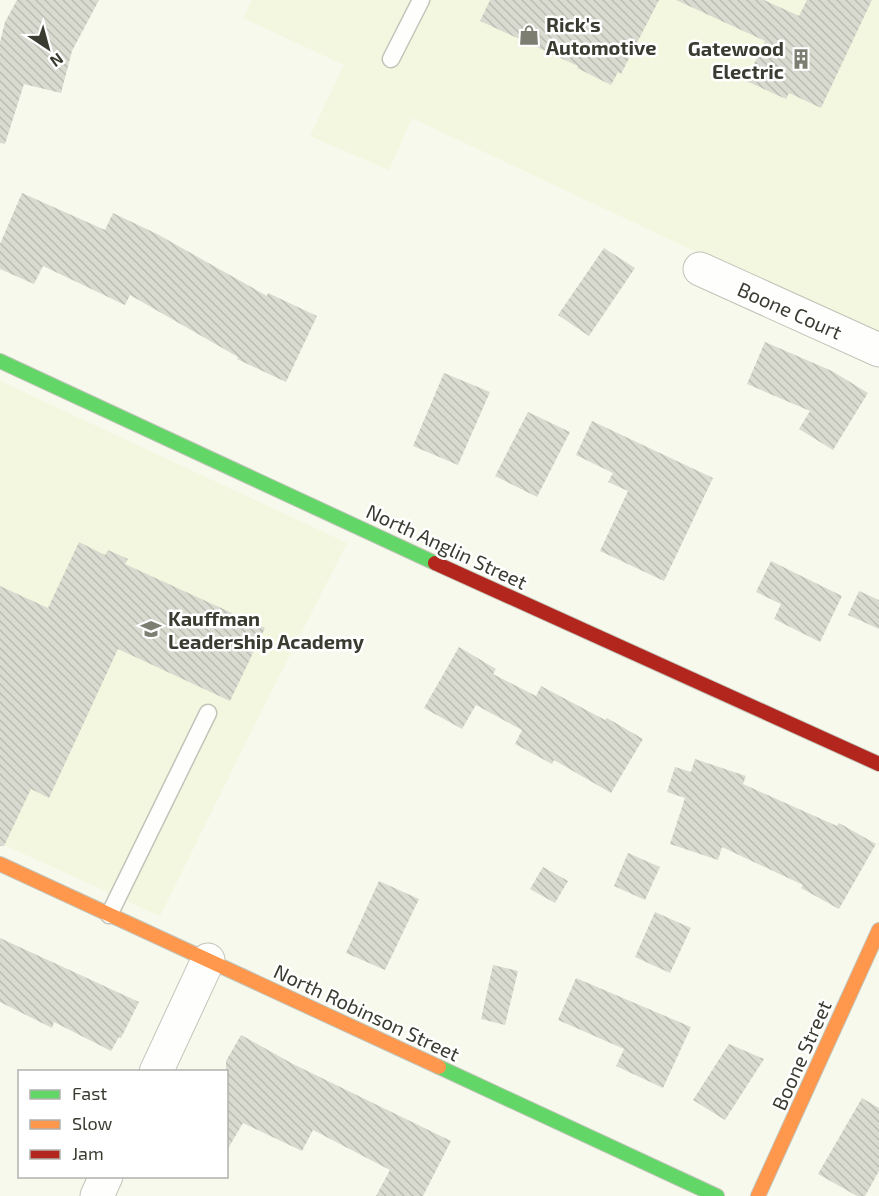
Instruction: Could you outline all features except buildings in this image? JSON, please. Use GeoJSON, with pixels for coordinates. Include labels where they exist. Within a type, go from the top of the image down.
{"type":"FeatureCollection","features":[{"type":"Feature","properties":{"kind":"street","name":"Boone Court"},"geometry":{"type":"LineString","coordinates":[[700,269],[879,350]]}},
{"type":"Feature","properties":{"kind":"street","name":"North Anglin Street"},"geometry":{"type":"LineString","coordinates":[[0,361],[423,557],[879,764]]}},
{"type":"Feature","properties":{"kind":"street","name":"North Robinson Street"},"geometry":{"type":"LineString","coordinates":[[0,864],[717,1196]]}},
{"type":"Feature","properties":{"kind":"street","name":"Boone Street"},"geometry":{"type":"LineString","coordinates":[[758,1196],[879,930]]}},
{"type":"Feature","properties":{"kind":"street"},"geometry":{"type":"LineString","coordinates":[[156,1070],[208,960]]}},
{"type":"Feature","properties":{"kind":"street"},"geometry":{"type":"LineString","coordinates":[[97,1196],[105,1178]]}},
{"type":"Feature","properties":{"kind":"lane"},"geometry":{"type":"LineString","coordinates":[[390,59],[421,0]]}},
{"type":"Feature","properties":{"kind":"lane"},"geometry":{"type":"LineString","coordinates":[[109,915],[208,713]]}},
{"type":"Feature","properties":{"kind":"shaded area"},"geometry":{"type":"Polygon","coordinates":[[[252,0],[879,0],[879,338],[412,118],[389,170],[310,136],[344,65],[243,18],[252,0]]]}},
{"type":"Feature","properties":{"kind":"shaded area","name":"Kauffman Leadership Academy"},"geometry":{"type":"Polygon","coordinates":[[[0,381],[347,543],[160,916],[0,843],[0,381]]]}},
{"type":"Feature","properties":{"kind":"traffic: fast"},"geometry":{"type":"LineString","coordinates":[[0,361],[435,563]]}},
{"type":"Feature","properties":{"kind":"traffic: fast"},"geometry":{"type":"LineString","coordinates":[[439,1067],[717,1196]]}},
{"type":"Feature","properties":{"kind":"traffic: slow"},"geometry":{"type":"LineString","coordinates":[[0,864],[439,1067]]}},
{"type":"Feature","properties":{"kind":"traffic: slow"},"geometry":{"type":"LineString","coordinates":[[758,1196],[879,930]]}},
{"type":"Feature","properties":{"kind":"traffic: jam"},"geometry":{"type":"LineString","coordinates":[[435,563],[879,764]]}},
{"type":"Feature","properties":{"kind":"place","name":"Rick's Automotive"},"geometry":{"type":"Point","coordinates":[529,35]}},
{"type":"Feature","properties":{"kind":"place","name":"Gatewood Electric"},"geometry":{"type":"Point","coordinates":[801,59]}},
{"type":"Feature","properties":{"kind":"place","name":"Kauffman Leadership Academy"},"geometry":{"type":"Point","coordinates":[151,629]}}]}
